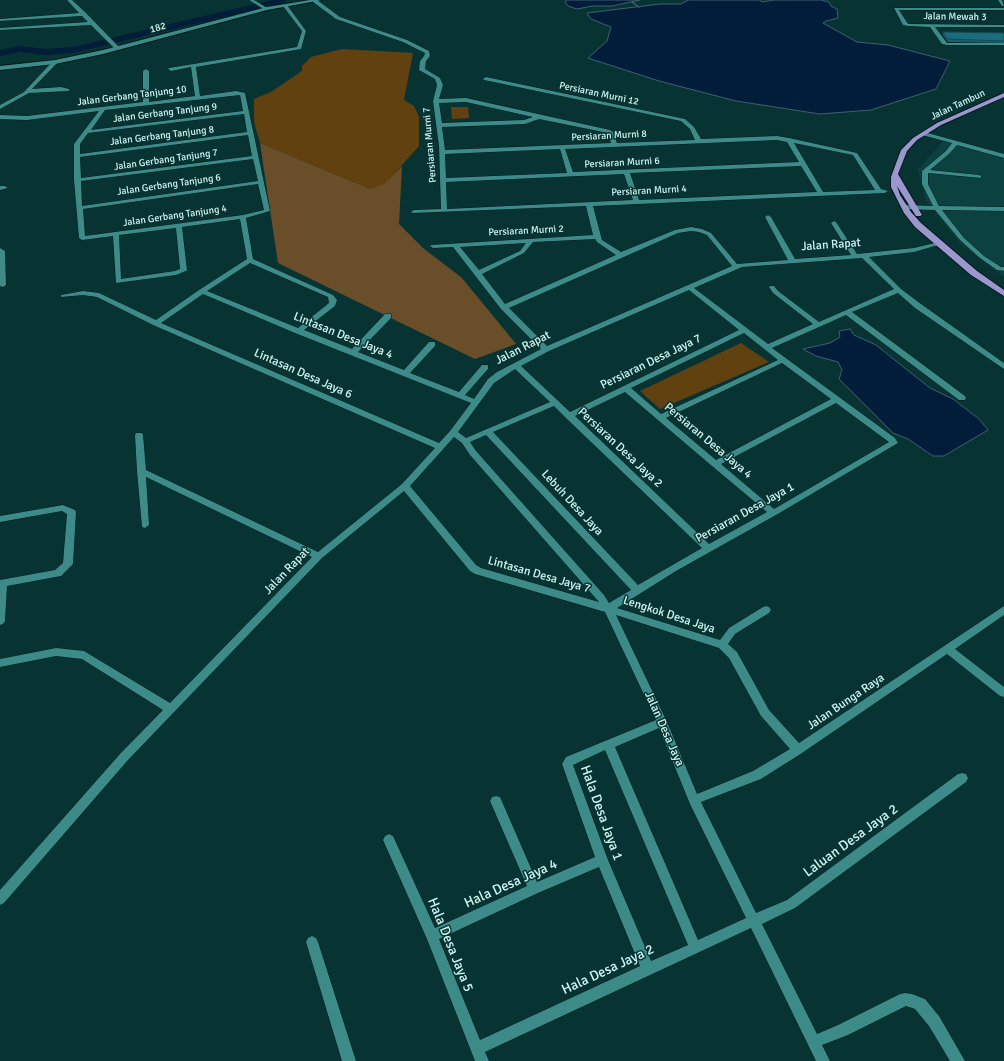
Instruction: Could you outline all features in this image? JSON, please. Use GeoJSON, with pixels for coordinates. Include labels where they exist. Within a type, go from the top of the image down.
{"type":"FeatureCollection","features":[{"type":"Feature","properties":{"kind":"main road","name":"Jalan Tambun"},"geometry":{"type":"LineString","coordinates":[[882,191],[890,189],[904,150],[924,134],[939,124],[1004,95]]}},
{"type":"Feature","properties":{"kind":"main road"},"geometry":{"type":"LineString","coordinates":[[894,176],[894,187],[903,205]]}},
{"type":"Feature","properties":{"kind":"main road"},"geometry":{"type":"LineString","coordinates":[[894,176],[912,207],[937,242]]}},
{"type":"Feature","properties":{"kind":"main road"},"geometry":{"type":"LineString","coordinates":[[882,191],[892,193],[918,225],[974,273],[1004,294]]}},
{"type":"Feature","properties":{"kind":"street"},"geometry":{"type":"LineString","coordinates":[[69,0],[117,48]]}},
{"type":"Feature","properties":{"kind":"street"},"geometry":{"type":"LineString","coordinates":[[251,0],[267,10]]}},
{"type":"Feature","properties":{"kind":"street","name":"182"},"geometry":{"type":"LineString","coordinates":[[0,68],[55,62],[267,10],[317,0]]}},
{"type":"Feature","properties":{"kind":"street","name":"Persiaran Murni 7"},"geometry":{"type":"LineString","coordinates":[[317,0],[338,18],[425,50],[427,54],[423,61],[422,70],[438,80],[440,85],[436,101],[442,152],[444,210]]}},
{"type":"Feature","properties":{"kind":"street"},"geometry":{"type":"LineString","coordinates":[[1000,0],[1004,1]]}},
{"type":"Feature","properties":{"kind":"street"},"geometry":{"type":"LineString","coordinates":[[1000,0],[1004,5]]}},
{"type":"Feature","properties":{"kind":"street"},"geometry":{"type":"LineString","coordinates":[[171,69],[223,62],[249,56],[300,48],[304,31],[285,6]]}},
{"type":"Feature","properties":{"kind":"street","name":"Jalan Mewah 3"},"geometry":{"type":"LineString","coordinates":[[1004,9],[896,9],[905,24],[932,26],[1004,26]]}},
{"type":"Feature","properties":{"kind":"street"},"geometry":{"type":"LineString","coordinates":[[0,20],[84,14]]}},
{"type":"Feature","properties":{"kind":"street"},"geometry":{"type":"LineString","coordinates":[[0,29],[93,23]]}},
{"type":"Feature","properties":{"kind":"street"},"geometry":{"type":"LineString","coordinates":[[932,26],[944,43],[1004,44]]}},
{"type":"Feature","properties":{"kind":"street"},"geometry":{"type":"LineString","coordinates":[[0,107],[29,91],[55,62]]}},
{"type":"Feature","properties":{"kind":"street","name":"Jalan Gerbang Tanjung 10"},"geometry":{"type":"LineString","coordinates":[[193,65],[198,97]]}},
{"type":"Feature","properties":{"kind":"street"},"geometry":{"type":"LineString","coordinates":[[146,71],[146,103]]}},
{"type":"Feature","properties":{"kind":"street","name":"Persiaran Murni 12"},"geometry":{"type":"LineString","coordinates":[[486,79],[683,120],[692,128],[699,141]]}},
{"type":"Feature","properties":{"kind":"street"},"geometry":{"type":"LineString","coordinates":[[29,91],[67,90]]}},
{"type":"Feature","properties":{"kind":"street","name":"Jalan Gerbang Tanjung 10"},"geometry":{"type":"LineString","coordinates":[[0,117],[20,118],[236,93],[243,94],[246,112]]}},
{"type":"Feature","properties":{"kind":"street"},"geometry":{"type":"LineString","coordinates":[[436,101],[466,100],[610,132],[615,145]]}},
{"type":"Feature","properties":{"kind":"street"},"geometry":{"type":"LineString","coordinates":[[79,208],[77,144],[103,109]]}},
{"type":"Feature","properties":{"kind":"street"},"geometry":{"type":"LineString","coordinates":[[246,112],[249,133],[261,182]]}},
{"type":"Feature","properties":{"kind":"street","name":"Jalan Gerbang Tanjung 9"},"geometry":{"type":"LineString","coordinates":[[85,132],[246,112]]}},
{"type":"Feature","properties":{"kind":"street"},"geometry":{"type":"LineString","coordinates":[[439,125],[525,122],[539,117]]}},
{"type":"Feature","properties":{"kind":"street","name":"Jalan Gerbang Tanjung 8"},"geometry":{"type":"LineString","coordinates":[[77,156],[249,133]]}},
{"type":"Feature","properties":{"kind":"street"},"geometry":{"type":"LineString","coordinates":[[924,134],[1004,156]]}},
{"type":"Feature","properties":{"kind":"street","name":"Persiaran Murni 8"},"geometry":{"type":"LineString","coordinates":[[442,152],[777,138],[855,154],[882,191]]}},
{"type":"Feature","properties":{"kind":"street"},"geometry":{"type":"LineString","coordinates":[[789,140],[821,194]]}},
{"type":"Feature","properties":{"kind":"street"},"geometry":{"type":"LineString","coordinates":[[925,171],[948,152],[955,143]]}},
{"type":"Feature","properties":{"kind":"street"},"geometry":{"type":"LineString","coordinates":[[562,147],[570,174]]}},
{"type":"Feature","properties":{"kind":"street","name":"Jalan Gerbang Tanjung 7"},"geometry":{"type":"LineString","coordinates":[[77,180],[256,157]]}},
{"type":"Feature","properties":{"kind":"street","name":"Persiaran Murni 6"},"geometry":{"type":"LineString","coordinates":[[442,180],[803,164]]}},
{"type":"Feature","properties":{"kind":"street"},"geometry":{"type":"LineString","coordinates":[[925,171],[979,177]]}},
{"type":"Feature","properties":{"kind":"street"},"geometry":{"type":"LineString","coordinates":[[925,171],[925,184],[937,208],[962,239],[999,269],[1004,270]]}},
{"type":"Feature","properties":{"kind":"street"},"geometry":{"type":"LineString","coordinates":[[626,172],[636,202]]}},
{"type":"Feature","properties":{"kind":"street","name":"Jalan Gerbang Tanjung 6"},"geometry":{"type":"LineString","coordinates":[[79,208],[261,182]]}},
{"type":"Feature","properties":{"kind":"street","name":"Jalan Gerbang Tanjung 4"},"geometry":{"type":"LineString","coordinates":[[79,208],[82,238],[243,217],[266,213],[268,210],[261,182]]}},
{"type":"Feature","properties":{"kind":"street","name":"Persiaran Murni 4"},"geometry":{"type":"LineString","coordinates":[[414,212],[882,191]]}},
{"type":"Feature","properties":{"kind":"street"},"geometry":{"type":"LineString","coordinates":[[589,204],[599,241],[621,255]]}},
{"type":"Feature","properties":{"kind":"street"},"geometry":{"type":"LineString","coordinates":[[903,205],[912,207],[937,208],[1004,209]]}},
{"type":"Feature","properties":{"kind":"street"},"geometry":{"type":"LineString","coordinates":[[243,217],[250,260]]}},
{"type":"Feature","properties":{"kind":"street"},"geometry":{"type":"LineString","coordinates":[[768,217],[792,260]]}},
{"type":"Feature","properties":{"kind":"street"},"geometry":{"type":"LineString","coordinates":[[834,224],[855,256]]}},
{"type":"Feature","properties":{"kind":"street"},"geometry":{"type":"LineString","coordinates":[[116,234],[118,282],[176,273],[185,269],[178,226]]}},
{"type":"Feature","properties":{"kind":"street"},"geometry":{"type":"LineString","coordinates":[[504,307],[677,231],[691,229],[700,230],[708,234],[736,267]]}},
{"type":"Feature","properties":{"kind":"street","name":"Persiaran Murni 2"},"geometry":{"type":"LineString","coordinates":[[433,246],[456,246],[597,237]]}},
{"type":"Feature","properties":{"kind":"street"},"geometry":{"type":"LineString","coordinates":[[478,273],[522,252],[531,241]]}},
{"type":"Feature","properties":{"kind":"street","name":"Jalan Rapat"},"geometry":{"type":"LineString","coordinates":[[0,900],[124,757],[319,556],[405,486],[453,433],[491,381],[516,365],[546,349],[736,267],[753,263],[864,256],[914,250],[937,242]]}},
{"type":"Feature","properties":{"kind":"street"},"geometry":{"type":"LineString","coordinates":[[456,246],[504,307],[546,349]]}},
{"type":"Feature","properties":{"kind":"street"},"geometry":{"type":"LineString","coordinates":[[0,250],[2,251],[3,285]]}},
{"type":"Feature","properties":{"kind":"street"},"geometry":{"type":"LineString","coordinates":[[864,256],[918,306],[1004,367]]}},
{"type":"Feature","properties":{"kind":"street"},"geometry":{"type":"LineString","coordinates":[[156,323],[232,270],[250,260]]}},
{"type":"Feature","properties":{"kind":"street"},"geometry":{"type":"LineString","coordinates":[[250,260],[331,296],[333,300],[332,304],[298,331]]}},
{"type":"Feature","properties":{"kind":"street"},"geometry":{"type":"LineString","coordinates":[[689,287],[783,360],[837,399],[715,464]]}},
{"type":"Feature","properties":{"kind":"street"},"geometry":{"type":"LineString","coordinates":[[772,288],[775,292],[819,325]]}},
{"type":"Feature","properties":{"kind":"street"},"geometry":{"type":"LineString","coordinates":[[768,347],[899,290]]}},
{"type":"Feature","properties":{"kind":"street","name":"Lintasan Desa Jaya 4"},"geometry":{"type":"LineString","coordinates":[[202,291],[476,402]]}},
{"type":"Feature","properties":{"kind":"street","name":"Lintasan Desa Jaya 6"},"geometry":{"type":"LineString","coordinates":[[63,296],[83,293],[99,295],[156,323],[440,447]]}},
{"type":"Feature","properties":{"kind":"street"},"geometry":{"type":"LineString","coordinates":[[847,312],[962,398]]}},
{"type":"Feature","properties":{"kind":"street"},"geometry":{"type":"LineString","coordinates":[[353,353],[388,316]]}},
{"type":"Feature","properties":{"kind":"street","name":"Persiaran Desa Jaya 7"},"geometry":{"type":"LineString","coordinates":[[569,416],[744,330]]}},
{"type":"Feature","properties":{"kind":"street"},"geometry":{"type":"LineString","coordinates":[[405,374],[432,344]]}},
{"type":"Feature","properties":{"kind":"street"},"geometry":{"type":"LineString","coordinates":[[661,417],[783,360]]}},
{"type":"Feature","properties":{"kind":"street","name":"Persiaran Desa Jaya 2"},"geometry":{"type":"LineString","coordinates":[[516,365],[554,403],[708,548]]}},
{"type":"Feature","properties":{"kind":"street"},"geometry":{"type":"LineString","coordinates":[[460,396],[485,367]]}},
{"type":"Feature","properties":{"kind":"street","name":"Persiaran Desa Jaya 4"},"geometry":{"type":"LineString","coordinates":[[626,388],[773,513]]}},
{"type":"Feature","properties":{"kind":"street","name":"Persiaran Desa Jaya 1"},"geometry":{"type":"LineString","coordinates":[[608,609],[708,548],[773,513],[893,444],[892,440],[837,399]]}},
{"type":"Feature","properties":{"kind":"street"},"geometry":{"type":"LineString","coordinates":[[465,441],[554,403]]}},
{"type":"Feature","properties":{"kind":"street","name":"Lebuh Desa Jaya"},"geometry":{"type":"LineString","coordinates":[[488,432],[637,590]]}},
{"type":"Feature","properties":{"kind":"street","name":"Jalan Desa Jaya"},"geometry":{"type":"LineString","coordinates":[[453,433],[465,441],[473,453],[601,598],[608,609],[662,722],[694,800],[823,1061]]}},
{"type":"Feature","properties":{"kind":"street"},"geometry":{"type":"LineString","coordinates":[[139,435],[145,525]]}},
{"type":"Feature","properties":{"kind":"street"},"geometry":{"type":"LineString","coordinates":[[141,471],[319,556]]}},
{"type":"Feature","properties":{"kind":"street","name":"Lintasan Desa Jaya 7"},"geometry":{"type":"LineString","coordinates":[[405,486],[473,568],[478,571],[608,609]]}},
{"type":"Feature","properties":{"kind":"street"},"geometry":{"type":"LineString","coordinates":[[0,519],[63,508],[72,512],[68,564],[58,573],[1,584],[0,621]]}},
{"type":"Feature","properties":{"kind":"street","name":"Lengkok Desa Jaya"},"geometry":{"type":"LineString","coordinates":[[608,609],[722,645],[733,655],[765,713],[798,750]]}},
{"type":"Feature","properties":{"kind":"street","name":"Lengkok Desa Jaya"},"geometry":{"type":"LineString","coordinates":[[722,645],[732,631],[766,610]]}},
{"type":"Feature","properties":{"kind":"street","name":"Jalan Bunga Raya"},"geometry":{"type":"LineString","coordinates":[[694,800],[757,774],[798,750],[1004,610]]}},
{"type":"Feature","properties":{"kind":"street"},"geometry":{"type":"LineString","coordinates":[[948,649],[1004,694]]}},
{"type":"Feature","properties":{"kind":"street"},"geometry":{"type":"LineString","coordinates":[[0,664],[56,652],[84,655],[171,709]]}},
{"type":"Feature","properties":{"kind":"street","name":"Hala Desa Jaya 1"},"geometry":{"type":"LineString","coordinates":[[648,969],[602,860],[567,764],[570,760],[662,722]]}},
{"type":"Feature","properties":{"kind":"street"},"geometry":{"type":"LineString","coordinates":[[608,744],[695,947]]}},
{"type":"Feature","properties":{"kind":"street","name":"Laluan Desa Jaya 2"},"geometry":{"type":"LineString","coordinates":[[754,920],[791,904],[962,778]]}},
{"type":"Feature","properties":{"kind":"street"},"geometry":{"type":"LineString","coordinates":[[496,801],[534,889]]}},
{"type":"Feature","properties":{"kind":"street","name":"Hala Desa Jaya 5"},"geometry":{"type":"LineString","coordinates":[[389,840],[432,936],[479,1055]]}},
{"type":"Feature","properties":{"kind":"street","name":"Hala Desa Jaya 4"},"geometry":{"type":"LineString","coordinates":[[432,936],[534,889],[602,860]]}},
{"type":"Feature","properties":{"kind":"street","name":"Hala Desa Jaya 2"},"geometry":{"type":"LineString","coordinates":[[479,1055],[648,969],[754,920]]}},
{"type":"Feature","properties":{"kind":"street"},"geometry":{"type":"LineString","coordinates":[[312,942],[348,1061]]}},
{"type":"Feature","properties":{"kind":"street"},"geometry":{"type":"LineString","coordinates":[[814,1042],[843,1030],[892,1004],[904,999],[912,1000],[920,1004],[934,1021],[958,1061]]}},
{"type":"Feature","properties":{"kind":"shaded area"},"geometry":{"type":"Polygon","coordinates":[[[567,0],[640,0],[612,6],[593,6],[577,9],[568,6],[565,2],[567,0]]]}},
{"type":"Feature","properties":{"kind":"shaded area"},"geometry":{"type":"Polygon","coordinates":[[[688,0],[760,0],[762,2],[774,0],[821,0],[829,2],[831,6],[837,9],[838,18],[823,23],[857,42],[888,45],[950,61],[936,89],[871,110],[820,114],[736,101],[659,81],[588,58],[607,41],[611,27],[591,19],[587,13],[660,4],[681,4],[688,0]]]}},
{"type":"Feature","properties":{"kind":"shaded area"},"geometry":{"type":"Polygon","coordinates":[[[342,49],[413,53],[404,100],[414,106],[419,117],[419,146],[384,185],[370,189],[260,143],[254,122],[254,99],[271,92],[302,71],[302,66],[311,57],[342,49]]]}},
{"type":"Feature","properties":{"kind":"shaded area"},"geometry":{"type":"Polygon","coordinates":[[[451,107],[468,107],[469,118],[452,119],[451,107]]]}},
{"type":"Feature","properties":{"kind":"shaded area"},"geometry":{"type":"Polygon","coordinates":[[[946,138],[1004,153],[1004,277],[960,243],[926,200],[918,170],[946,138]]]}},
{"type":"Feature","properties":{"kind":"shaded area"},"geometry":{"type":"Polygon","coordinates":[[[260,143],[370,189],[384,184],[402,166],[399,224],[423,248],[462,278],[516,344],[475,359],[278,263],[260,143]]]}},
{"type":"Feature","properties":{"kind":"shaded area"},"geometry":{"type":"Polygon","coordinates":[[[850,329],[854,335],[876,345],[930,388],[953,399],[979,419],[988,430],[944,456],[933,456],[908,439],[893,433],[839,379],[842,370],[838,362],[816,356],[803,349],[830,343],[840,337],[839,331],[850,329]]]}},
{"type":"Feature","properties":{"kind":"shaded area"},"geometry":{"type":"Polygon","coordinates":[[[741,343],[769,362],[660,409],[640,391],[741,343]]]}},
{"type":"Feature","properties":{"kind":"building"},"geometry":{"type":"Polygon","coordinates":[[[943,32],[1004,33],[1004,41],[948,39],[943,32]]]}},
{"type":"Feature","properties":{"kind":"waterway"},"geometry":{"type":"LineString","coordinates":[[0,53],[20,49],[47,52],[73,50],[283,0]]}},
{"type":"Feature","properties":{"kind":"waterway"},"geometry":{"type":"LineString","coordinates":[[632,2],[639,7]]}}]}
